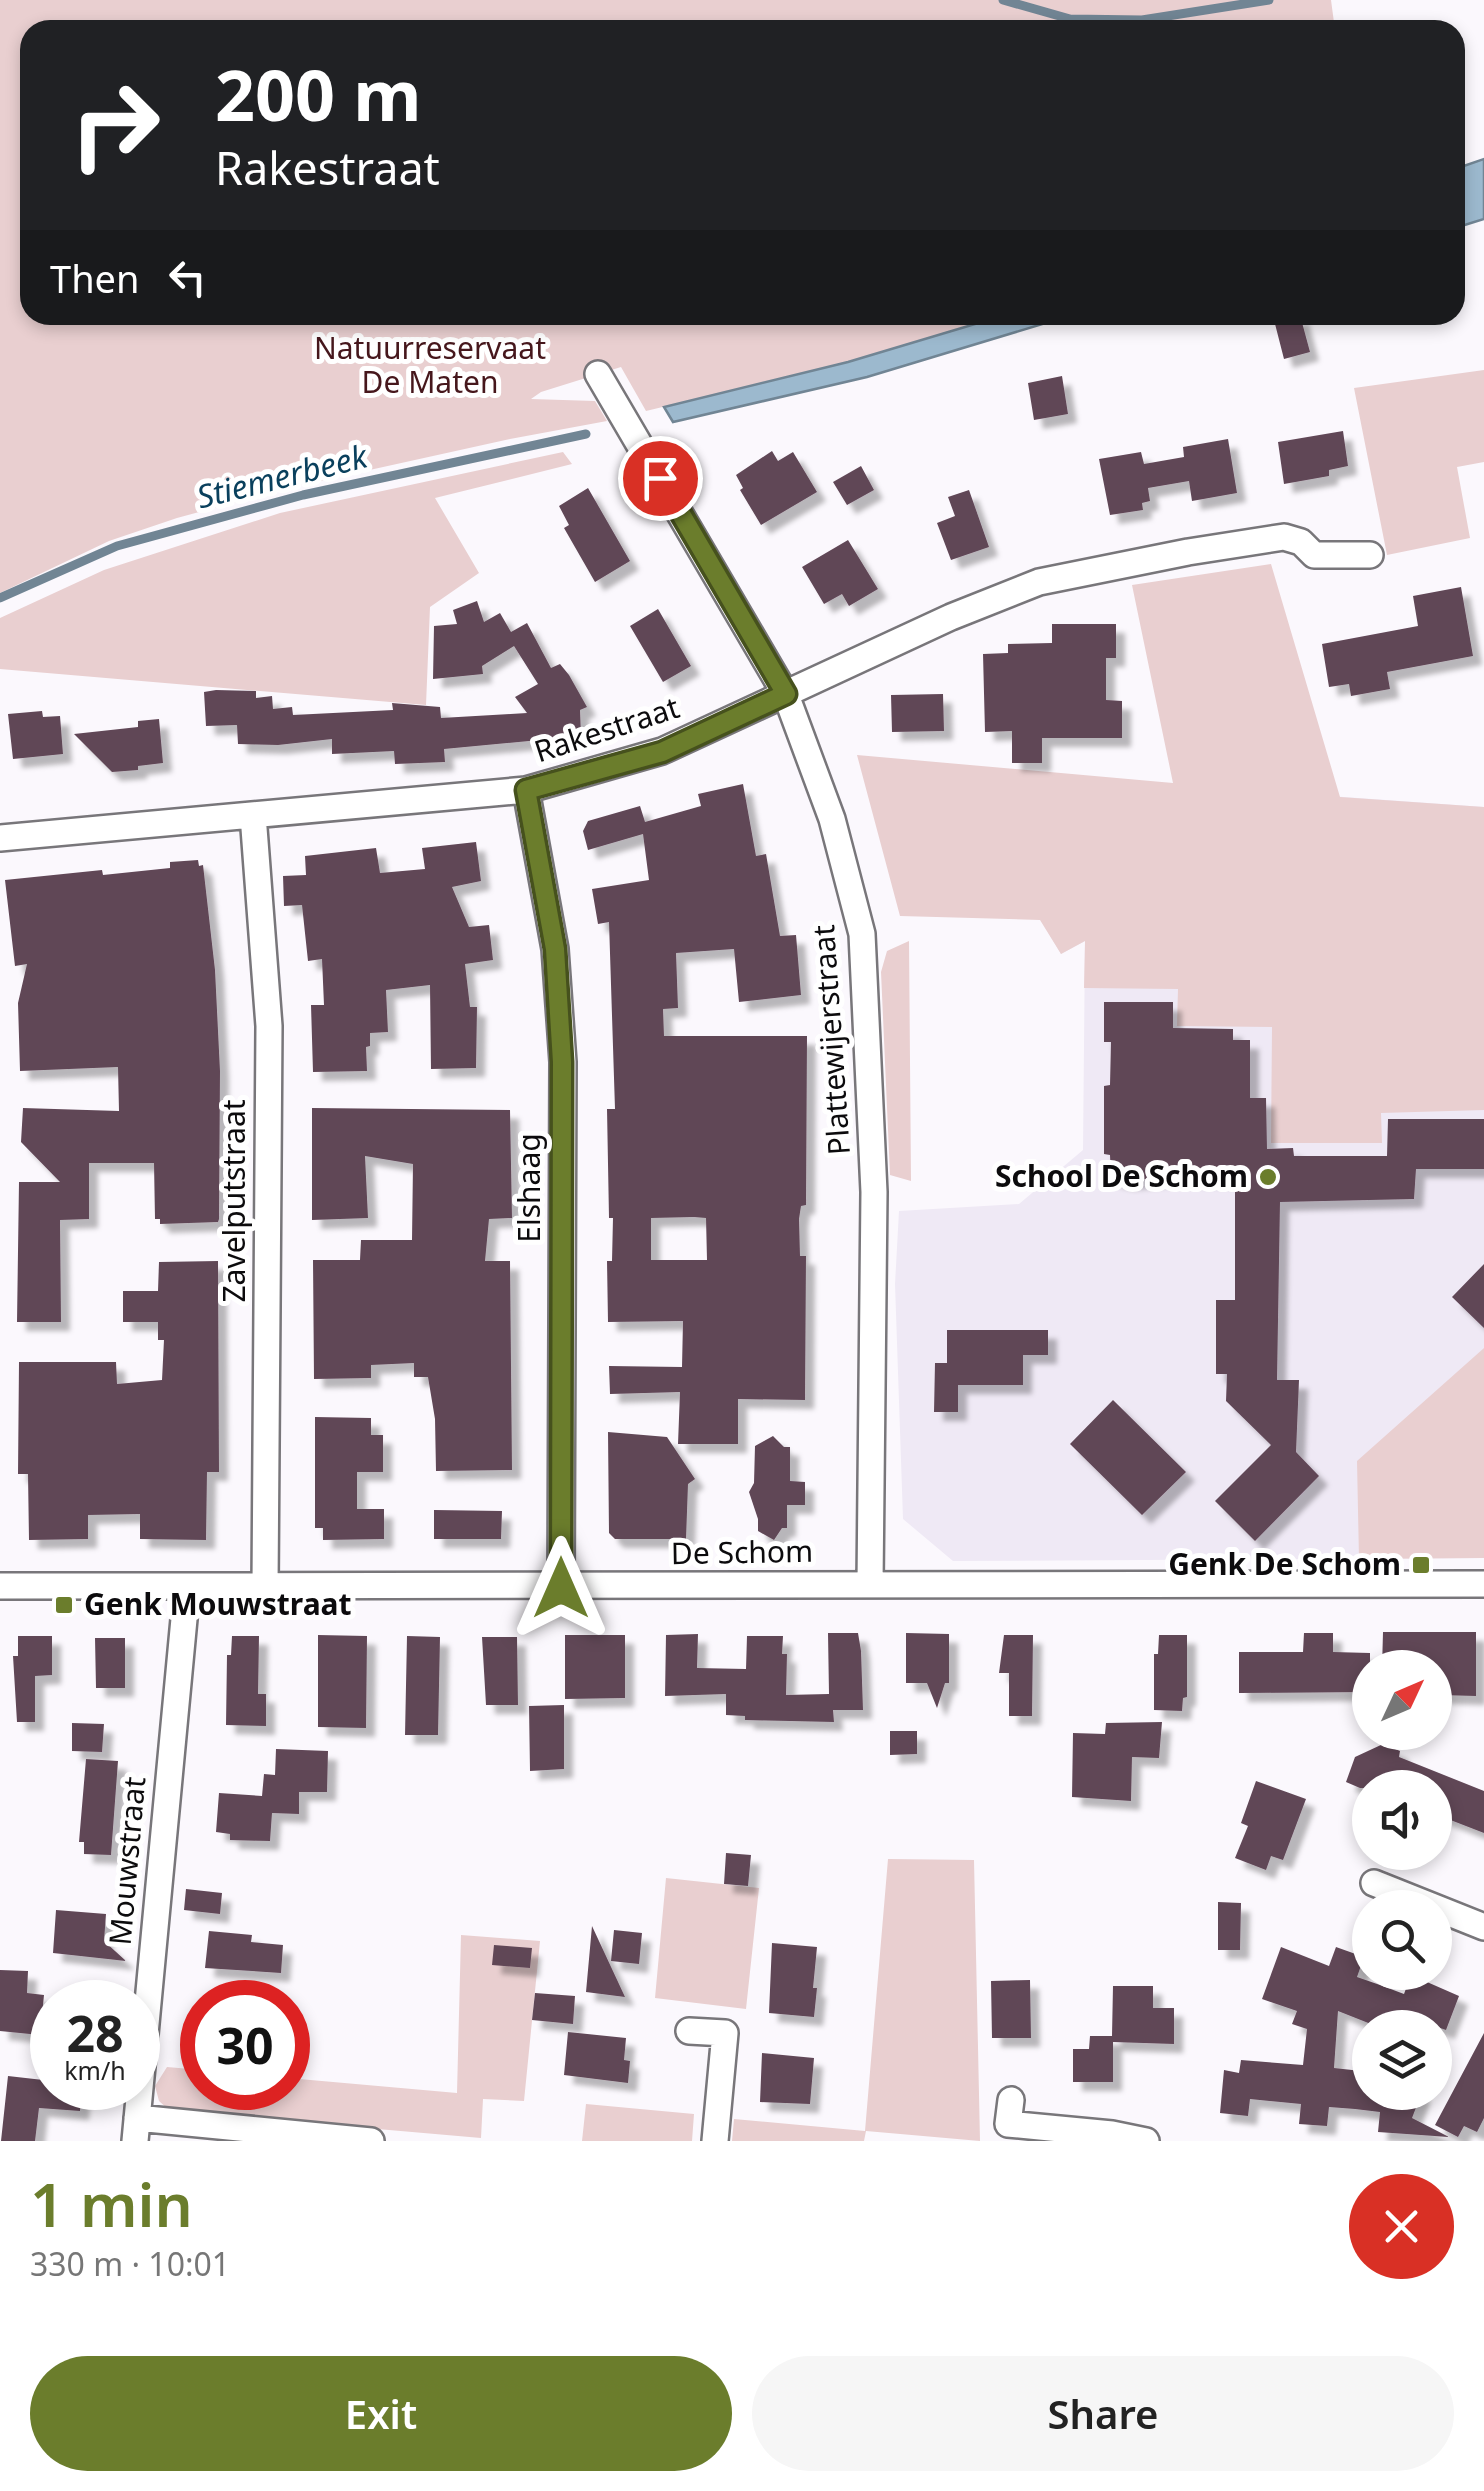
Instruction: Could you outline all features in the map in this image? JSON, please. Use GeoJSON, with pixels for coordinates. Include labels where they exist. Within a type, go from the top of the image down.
{"type":"FeatureCollection","features":[{"type":"Feature","properties":{"kind":"street","name":"Plattewijerstraat"},"geometry":{"type":"LineString","coordinates":[[598,374],[786,694],[832,819],[862,934],[874,1192],[870,1584]]}},
{"type":"Feature","properties":{"kind":"street","name":"Rakestraat"},"geometry":{"type":"LineString","coordinates":[[0,838],[526,790],[662,752],[951,616],[1039,582],[1284,537],[1300,542],[1314,565],[1370,555]]}},
{"type":"Feature","properties":{"kind":"street","name":"Elshaag"},"geometry":{"type":"LineString","coordinates":[[526,790],[555,949],[562,1062],[561,1588]]}},
{"type":"Feature","properties":{"kind":"street","name":"Zavelputstraat"},"geometry":{"type":"LineString","coordinates":[[254,815],[269,1026],[265,1587]]}},
{"type":"Feature","properties":{"kind":"street","name":"De Schom"},"geometry":{"type":"LineString","coordinates":[[0,1586],[1484,1584]]}},
{"type":"Feature","properties":{"kind":"street","name":"Mouwstraat"},"geometry":{"type":"LineString","coordinates":[[136,2129],[187,1587]]}},
{"type":"Feature","properties":{"kind":"street"},"geometry":{"type":"LineString","coordinates":[[1374,1883],[1484,1927]]}},
{"type":"Feature","properties":{"kind":"street"},"geometry":{"type":"LineString","coordinates":[[689,2031],[725,2033],[715,2141]]}},
{"type":"Feature","properties":{"kind":"street"},"geometry":{"type":"LineString","coordinates":[[1010,2100],[1008,2124],[1146,2141]]}},
{"type":"Feature","properties":{"kind":"street"},"geometry":{"type":"LineString","coordinates":[[136,2129],[370,2141]]}},
{"type":"Feature","properties":{"kind":"shaded area","name":"School De Schom"},"geometry":{"type":"Polygon","coordinates":[[[1330,796],[1484,807],[1484,1558],[953,1561],[903,1519],[895,1284],[899,1211],[1019,1204],[1083,1150],[1085,941],[1061,954],[1041,920],[1330,796]]]}},
{"type":"Feature","properties":{"kind":"green space","name":"Natuurreservaat De Maten"},"geometry":{"type":"Polygon","coordinates":[[[0,0],[1331,0],[1334,20],[20,20],[20,325],[972,325],[849,362],[646,411],[621,367],[541,392],[531,399],[595,401],[607,421],[288,488],[177,518],[109,541],[0,593],[0,0]]]}},
{"type":"Feature","properties":{"kind":"green space"},"geometry":{"type":"Polygon","coordinates":[[[1484,370],[1484,462],[1457,467],[1470,538],[1387,555],[1354,388],[1484,370]]]}},
{"type":"Feature","properties":{"kind":"green space"},"geometry":{"type":"Polygon","coordinates":[[[563,452],[572,464],[435,498],[479,573],[430,607],[426,705],[0,669],[0,618],[104,570],[280,513],[563,452]]]}},
{"type":"Feature","properties":{"kind":"green space"},"geometry":{"type":"Polygon","coordinates":[[[1271,564],[1340,797],[1484,807],[1484,1110],[1381,1113],[1382,1143],[1271,1143],[1272,1027],[1177,1026],[1178,989],[1084,988],[1085,941],[1061,954],[1040,920],[900,916],[857,755],[1173,783],[1132,585],[1271,564]]]}},
{"type":"Feature","properties":{"kind":"green space"},"geometry":{"type":"Polygon","coordinates":[[[909,941],[911,1181],[890,1175],[881,972],[887,951],[909,941]]]}},
{"type":"Feature","properties":{"kind":"green space"},"geometry":{"type":"Polygon","coordinates":[[[1484,1348],[1484,1558],[1359,1559],[1357,1461],[1484,1348]]]}},
{"type":"Feature","properties":{"kind":"green space"},"geometry":{"type":"Polygon","coordinates":[[[888,1859],[974,1860],[980,2141],[866,2131],[864,2141],[732,2141],[734,2119],[865,2131],[888,1859]]]}},
{"type":"Feature","properties":{"kind":"green space"},"geometry":{"type":"Polygon","coordinates":[[[666,1878],[759,1888],[746,2009],[655,1998],[666,1878]]]}},
{"type":"Feature","properties":{"kind":"green space"},"geometry":{"type":"Polygon","coordinates":[[[461,1935],[540,1941],[524,2101],[483,2099],[481,2138],[170,2111],[160,2102],[160,2078],[167,2067],[180,2068],[180,2110],[310,2110],[310,2080],[457,2093],[461,1935]]]}},
{"type":"Feature","properties":{"kind":"green space"},"geometry":{"type":"Polygon","coordinates":[[[586,2104],[694,2114],[692,2141],[582,2141],[586,2104]]]}},
{"type":"Feature","properties":{"kind":"water"},"geometry":{"type":"Polygon","coordinates":[[[1484,159],[1484,219],[1465,225],[1465,166],[1484,159]]]}},
{"type":"Feature","properties":{"kind":"water"},"geometry":{"type":"Polygon","coordinates":[[[972,325],[1039,325],[867,377],[673,422],[664,407],[848,362],[972,325]]]}},
{"type":"Feature","properties":{"kind":"building"},"geometry":{"type":"Polygon","coordinates":[[[1275,325],[1303,325],[1310,352],[1284,359],[1275,325]]]}},
{"type":"Feature","properties":{"kind":"building"},"geometry":{"type":"Polygon","coordinates":[[[1062,376],[1068,414],[1034,420],[1028,383],[1062,376]]]}},
{"type":"Feature","properties":{"kind":"building"},"geometry":{"type":"Polygon","coordinates":[[[1343,431],[1348,466],[1329,470],[1329,476],[1284,484],[1278,442],[1343,431]]]}},
{"type":"Feature","properties":{"kind":"building"},"geometry":{"type":"Polygon","coordinates":[[[1228,439],[1237,493],[1192,501],[1189,481],[1148,488],[1150,501],[1142,503],[1143,510],[1110,515],[1099,459],[1141,452],[1144,464],[1184,457],[1183,447],[1228,439]]]}},
{"type":"Feature","properties":{"kind":"building"},"geometry":{"type":"Polygon","coordinates":[[[772,451],[778,461],[793,452],[817,492],[761,525],[740,490],[743,488],[736,475],[772,451]]]}},
{"type":"Feature","properties":{"kind":"building"},"geometry":{"type":"Polygon","coordinates":[[[861,466],[874,490],[847,505],[833,482],[861,466]]]}},
{"type":"Feature","properties":{"kind":"building"},"geometry":{"type":"Polygon","coordinates":[[[588,488],[630,561],[595,582],[564,528],[569,525],[559,506],[588,488]]]}},
{"type":"Feature","properties":{"kind":"building"},"geometry":{"type":"Polygon","coordinates":[[[969,490],[989,547],[951,560],[937,523],[955,516],[948,497],[969,490]]]}},
{"type":"Feature","properties":{"kind":"building"},"geometry":{"type":"Polygon","coordinates":[[[848,540],[878,589],[849,606],[842,594],[824,604],[802,567],[848,540]]]}},
{"type":"Feature","properties":{"kind":"building"},"geometry":{"type":"Polygon","coordinates":[[[1461,587],[1473,656],[1387,672],[1390,689],[1351,696],[1349,684],[1329,687],[1322,644],[1418,626],[1413,596],[1461,587]]]}},
{"type":"Feature","properties":{"kind":"building"},"geometry":{"type":"Polygon","coordinates":[[[477,601],[484,622],[500,613],[511,632],[527,623],[551,668],[560,664],[569,675],[587,707],[580,710],[581,736],[444,749],[445,762],[395,764],[394,751],[332,754],[332,739],[278,745],[238,744],[237,725],[206,726],[204,692],[216,690],[256,691],[256,698],[272,696],[273,709],[292,707],[293,715],[393,710],[392,703],[440,707],[441,718],[527,713],[515,697],[538,684],[514,646],[482,666],[483,674],[433,679],[434,626],[457,624],[453,610],[477,601]]]}},
{"type":"Feature","properties":{"kind":"building"},"geometry":{"type":"Polygon","coordinates":[[[658,609],[691,666],[663,682],[630,626],[658,609]]]}},
{"type":"Feature","properties":{"kind":"building"},"geometry":{"type":"Polygon","coordinates":[[[1052,624],[1116,624],[1116,658],[1106,658],[1106,700],[1122,701],[1122,738],[1042,738],[1042,763],[1012,763],[1012,731],[985,732],[983,654],[1008,653],[1008,644],[1052,643],[1052,624]]]}},
{"type":"Feature","properties":{"kind":"building"},"geometry":{"type":"Polygon","coordinates":[[[943,694],[944,731],[892,732],[891,695],[943,694]]]}},
{"type":"Feature","properties":{"kind":"building"},"geometry":{"type":"Polygon","coordinates":[[[42,711],[43,717],[60,716],[63,754],[13,759],[8,714],[42,711]]]}},
{"type":"Feature","properties":{"kind":"building"},"geometry":{"type":"Polygon","coordinates":[[[159,719],[163,763],[138,766],[138,770],[112,772],[74,734],[138,727],[138,721],[159,719]]]}},
{"type":"Feature","properties":{"kind":"building"},"geometry":{"type":"Polygon","coordinates":[[[743,784],[756,856],[766,854],[780,936],[796,935],[801,995],[739,1002],[734,949],[676,953],[678,1008],[663,1009],[664,1036],[807,1036],[806,1205],[801,1206],[799,1219],[800,1256],[806,1256],[805,1400],[738,1399],[738,1444],[678,1444],[680,1392],[610,1394],[609,1366],[682,1367],[683,1321],[608,1322],[607,1261],[612,1261],[613,1218],[609,1218],[607,1109],[615,1109],[609,922],[598,924],[592,889],[649,880],[643,834],[588,850],[583,831],[588,821],[640,806],[645,822],[701,806],[698,794],[743,784]],[[651,1218],[651,1260],[707,1260],[706,1218],[651,1218]]]}},
{"type":"Feature","properties":{"kind":"building"},"geometry":{"type":"Polygon","coordinates":[[[476,842],[481,881],[452,887],[469,927],[489,925],[493,960],[465,964],[470,1007],[477,1007],[476,1068],[431,1069],[430,985],[386,990],[388,1032],[370,1033],[367,1071],[313,1072],[311,1005],[324,1005],[322,959],[308,961],[302,905],[284,906],[283,876],[306,875],[305,856],[376,848],[380,873],[425,869],[422,848],[476,842]]]}},
{"type":"Feature","properties":{"kind":"building"},"geometry":{"type":"Polygon","coordinates":[[[198,860],[199,866],[203,865],[215,970],[220,1071],[218,1222],[160,1224],[160,1219],[155,1219],[154,1163],[89,1163],[89,1219],[60,1220],[61,1322],[17,1322],[19,1182],[60,1182],[21,1142],[23,1108],[119,1111],[118,1067],[20,1071],[18,1003],[27,964],[15,966],[5,880],[102,870],[103,875],[170,868],[170,862],[198,860]]]}},
{"type":"Feature","properties":{"kind":"building"},"geometry":{"type":"Polygon","coordinates":[[[1104,1002],[1173,1002],[1173,1028],[1233,1029],[1233,1040],[1250,1040],[1250,1098],[1266,1098],[1267,1149],[1293,1148],[1294,1156],[1387,1156],[1388,1119],[1484,1119],[1484,1169],[1416,1169],[1414,1199],[1280,1202],[1277,1380],[1299,1380],[1296,1452],[1319,1476],[1255,1541],[1215,1501],[1271,1445],[1226,1401],[1227,1374],[1216,1374],[1216,1300],[1235,1300],[1235,1179],[1111,1178],[1110,1155],[1104,1154],[1104,1086],[1110,1085],[1111,1042],[1104,1042],[1104,1002]]]}},
{"type":"Feature","properties":{"kind":"building"},"geometry":{"type":"Polygon","coordinates":[[[312,1108],[510,1110],[512,1218],[489,1219],[485,1261],[510,1261],[512,1470],[436,1471],[435,1419],[428,1377],[414,1377],[414,1363],[371,1365],[371,1378],[314,1379],[313,1260],[360,1260],[361,1240],[412,1240],[413,1164],[365,1156],[368,1218],[312,1220],[312,1108]]]}},
{"type":"Feature","properties":{"kind":"building"},"geometry":{"type":"Polygon","coordinates":[[[218,1261],[219,1472],[207,1472],[206,1540],[140,1539],[140,1514],[88,1515],[88,1539],[29,1540],[28,1474],[18,1474],[19,1362],[116,1362],[117,1384],[162,1380],[164,1340],[158,1340],[158,1322],[123,1322],[123,1291],[158,1291],[159,1262],[218,1261]]]}},
{"type":"Feature","properties":{"kind":"building"},"geometry":{"type":"Polygon","coordinates":[[[1484,1264],[1484,1328],[1452,1297],[1484,1264]]]}},
{"type":"Feature","properties":{"kind":"building"},"geometry":{"type":"Polygon","coordinates":[[[947,1330],[1048,1330],[1048,1355],[1023,1355],[1023,1385],[958,1385],[958,1412],[934,1412],[935,1363],[947,1363],[947,1330]]]}},
{"type":"Feature","properties":{"kind":"building"},"geometry":{"type":"Polygon","coordinates":[[[1113,1400],[1186,1472],[1142,1515],[1070,1444],[1113,1400]]]}},
{"type":"Feature","properties":{"kind":"building"},"geometry":{"type":"Polygon","coordinates":[[[315,1417],[371,1418],[371,1435],[383,1435],[383,1472],[357,1472],[357,1509],[384,1509],[384,1539],[323,1540],[323,1528],[315,1528],[315,1417]]]}},
{"type":"Feature","properties":{"kind":"building"},"geometry":{"type":"Polygon","coordinates":[[[608,1432],[667,1437],[695,1479],[688,1484],[686,1539],[615,1539],[609,1533],[608,1432]]]}},
{"type":"Feature","properties":{"kind":"building"},"geometry":{"type":"Polygon","coordinates":[[[773,1436],[784,1447],[790,1447],[790,1481],[805,1482],[805,1505],[787,1505],[787,1528],[782,1528],[774,1540],[758,1531],[749,1492],[754,1483],[755,1446],[773,1436]]]}},
{"type":"Feature","properties":{"kind":"building"},"geometry":{"type":"Polygon","coordinates":[[[434,1510],[502,1511],[501,1539],[434,1539],[434,1510]]]}},
{"type":"Feature","properties":{"kind":"building"},"geometry":{"type":"Polygon","coordinates":[[[1383,1632],[1476,1632],[1476,1696],[1452,1695],[1452,1650],[1382,1650],[1383,1632]]]}},
{"type":"Feature","properties":{"kind":"building"},"geometry":{"type":"Polygon","coordinates":[[[828,1633],[858,1633],[861,1651],[863,1710],[833,1710],[834,1722],[745,1720],[745,1716],[726,1715],[726,1694],[665,1696],[666,1635],[698,1634],[697,1668],[746,1669],[747,1636],[783,1636],[782,1654],[787,1654],[786,1695],[829,1694],[828,1633]]]}},
{"type":"Feature","properties":{"kind":"building"},"geometry":{"type":"Polygon","coordinates":[[[906,1633],[949,1634],[949,1683],[945,1683],[937,1708],[927,1683],[906,1683],[906,1633]]]}},
{"type":"Feature","properties":{"kind":"building"},"geometry":{"type":"Polygon","coordinates":[[[1304,1633],[1333,1633],[1333,1652],[1352,1653],[1352,1692],[1239,1693],[1239,1652],[1303,1652],[1304,1633]]]}},
{"type":"Feature","properties":{"kind":"building"},"geometry":{"type":"Polygon","coordinates":[[[318,1635],[367,1636],[366,1728],[318,1727],[318,1635]]]}},
{"type":"Feature","properties":{"kind":"building"},"geometry":{"type":"Polygon","coordinates":[[[565,1635],[625,1635],[625,1698],[565,1699],[565,1635]]]}},
{"type":"Feature","properties":{"kind":"building"},"geometry":{"type":"Polygon","coordinates":[[[1004,1635],[1033,1635],[1032,1716],[1009,1716],[1009,1673],[999,1673],[1004,1635]]]}},
{"type":"Feature","properties":{"kind":"building"},"geometry":{"type":"Polygon","coordinates":[[[1159,1635],[1187,1635],[1187,1697],[1183,1698],[1182,1711],[1154,1710],[1154,1654],[1158,1654],[1159,1635]]]}},
{"type":"Feature","properties":{"kind":"building"},"geometry":{"type":"Polygon","coordinates":[[[18,1636],[52,1636],[52,1675],[35,1676],[35,1722],[17,1722],[13,1656],[18,1656],[18,1636]]]}},
{"type":"Feature","properties":{"kind":"building"},"geometry":{"type":"Polygon","coordinates":[[[232,1636],[259,1636],[258,1694],[266,1694],[266,1726],[226,1725],[227,1655],[231,1655],[232,1636]]]}},
{"type":"Feature","properties":{"kind":"building"},"geometry":{"type":"Polygon","coordinates":[[[407,1636],[440,1637],[438,1735],[405,1735],[407,1636]]]}},
{"type":"Feature","properties":{"kind":"building"},"geometry":{"type":"Polygon","coordinates":[[[482,1637],[517,1637],[518,1705],[486,1705],[482,1637]]]}},
{"type":"Feature","properties":{"kind":"building"},"geometry":{"type":"Polygon","coordinates":[[[95,1638],[125,1638],[125,1688],[96,1688],[95,1638]]]}},
{"type":"Feature","properties":{"kind":"building"},"geometry":{"type":"Polygon","coordinates":[[[564,1705],[564,1769],[530,1771],[529,1706],[564,1705]]]}},
{"type":"Feature","properties":{"kind":"building"},"geometry":{"type":"Polygon","coordinates":[[[1162,1722],[1159,1758],[1132,1757],[1131,1801],[1072,1797],[1073,1733],[1105,1734],[1106,1723],[1162,1722]]]}},
{"type":"Feature","properties":{"kind":"building"},"geometry":{"type":"Polygon","coordinates":[[[72,1723],[104,1724],[102,1752],[72,1751],[72,1723]]]}},
{"type":"Feature","properties":{"kind":"building"},"geometry":{"type":"Polygon","coordinates":[[[890,1731],[917,1731],[917,1754],[890,1755],[890,1731]]]}},
{"type":"Feature","properties":{"kind":"building"},"geometry":{"type":"Polygon","coordinates":[[[276,1749],[328,1751],[327,1792],[299,1792],[299,1814],[272,1813],[270,1841],[230,1840],[230,1834],[216,1832],[219,1793],[262,1796],[264,1774],[275,1775],[276,1749]]]}},
{"type":"Feature","properties":{"kind":"building"},"geometry":{"type":"Polygon","coordinates":[[[1370,1750],[1398,1750],[1399,1757],[1432,1770],[1352,1770],[1352,1785],[1346,1782],[1355,1757],[1370,1750]]]}},
{"type":"Feature","properties":{"kind":"building"},"geometry":{"type":"Polygon","coordinates":[[[86,1759],[118,1761],[111,1855],[84,1854],[84,1842],[79,1842],[86,1759]]]}},
{"type":"Feature","properties":{"kind":"building"},"geometry":{"type":"Polygon","coordinates":[[[1452,1778],[1484,1791],[1484,1833],[1452,1821],[1452,1778]]]}},
{"type":"Feature","properties":{"kind":"building"},"geometry":{"type":"Polygon","coordinates":[[[1256,1781],[1306,1799],[1283,1860],[1271,1856],[1266,1870],[1235,1858],[1248,1826],[1241,1823],[1256,1781]]]}},
{"type":"Feature","properties":{"kind":"building"},"geometry":{"type":"Polygon","coordinates":[[[726,1853],[751,1855],[748,1886],[724,1884],[726,1853]]]}},
{"type":"Feature","properties":{"kind":"building"},"geometry":{"type":"Polygon","coordinates":[[[186,1889],[222,1893],[220,1914],[184,1910],[186,1889]]]}},
{"type":"Feature","properties":{"kind":"building"},"geometry":{"type":"Polygon","coordinates":[[[1218,1902],[1241,1903],[1240,1950],[1218,1950],[1218,1902]]]}},
{"type":"Feature","properties":{"kind":"building"},"geometry":{"type":"Polygon","coordinates":[[[56,1910],[106,1914],[104,1941],[126,1961],[53,1953],[56,1910]]]}},
{"type":"Feature","properties":{"kind":"building"},"geometry":{"type":"Polygon","coordinates":[[[592,1926],[625,1997],[586,1992],[592,1926]]]}},
{"type":"Feature","properties":{"kind":"building"},"geometry":{"type":"Polygon","coordinates":[[[614,1930],[642,1933],[639,1964],[611,1961],[614,1930]]]}},
{"type":"Feature","properties":{"kind":"building"},"geometry":{"type":"Polygon","coordinates":[[[209,1931],[252,1935],[251,1942],[283,1945],[281,1973],[205,1968],[209,1931]]]}},
{"type":"Feature","properties":{"kind":"building"},"geometry":{"type":"Polygon","coordinates":[[[772,1943],[817,1947],[814,2017],[769,2013],[772,1943]]]}},
{"type":"Feature","properties":{"kind":"building"},"geometry":{"type":"Polygon","coordinates":[[[494,1945],[532,1948],[530,1968],[492,1965],[494,1945]]]}},
{"type":"Feature","properties":{"kind":"building"},"geometry":{"type":"Polygon","coordinates":[[[1281,1947],[1329,1966],[1336,1947],[1352,1953],[1352,1990],[1393,1990],[1404,1994],[1405,1990],[1445,1990],[1459,1996],[1452,2014],[1452,2010],[1352,2010],[1352,2017],[1338,2011],[1334,2068],[1352,2070],[1352,2109],[1329,2107],[1327,2126],[1299,2124],[1301,2104],[1250,2099],[1248,2116],[1220,2113],[1224,2070],[1239,2073],[1241,2060],[1303,2065],[1307,2029],[1292,2024],[1297,2011],[1262,1999],[1281,1947]]]}},
{"type":"Feature","properties":{"kind":"building"},"geometry":{"type":"Polygon","coordinates":[[[0,1970],[28,1971],[30,2034],[0,2031],[0,1970]]]}},
{"type":"Feature","properties":{"kind":"building"},"geometry":{"type":"Polygon","coordinates":[[[1030,1980],[1031,2038],[992,2038],[991,1981],[1030,1980]]]}},
{"type":"Feature","properties":{"kind":"building"},"geometry":{"type":"Polygon","coordinates":[[[1113,1986],[1153,1986],[1153,2008],[1174,2008],[1174,2044],[1113,2042],[1113,2082],[1073,2082],[1073,2049],[1089,2049],[1090,2036],[1112,2036],[1113,1986]]]}},
{"type":"Feature","properties":{"kind":"building"},"geometry":{"type":"Polygon","coordinates":[[[535,1993],[575,1996],[573,2024],[532,2020],[535,1993]]]}},
{"type":"Feature","properties":{"kind":"building"},"geometry":{"type":"Polygon","coordinates":[[[568,2032],[626,2038],[628,2083],[564,2075],[568,2032]]]}},
{"type":"Feature","properties":{"kind":"building"},"geometry":{"type":"Polygon","coordinates":[[[1484,2033],[1484,2118],[1477,2132],[1464,2126],[1458,2137],[1435,2125],[1443,2110],[1452,2110],[1452,2093],[1484,2033]]]}},
{"type":"Feature","properties":{"kind":"building"},"geometry":{"type":"Polygon","coordinates":[[[762,2053],[814,2058],[810,2104],[760,2102],[762,2053]]]}},
{"type":"Feature","properties":{"kind":"building"},"geometry":{"type":"Polygon","coordinates":[[[8,2076],[30,2078],[30,2110],[39,2110],[35,2141],[1,2141],[8,2076]]]}},
{"type":"Feature","properties":{"kind":"building"},"geometry":{"type":"Polygon","coordinates":[[[1363,2110],[1415,2110],[1412,2118],[1449,2137],[1378,2132],[1380,2112],[1363,2110]]]}},
{"type":"Feature","properties":{"kind":"waterway"},"geometry":{"type":"LineString","coordinates":[[1003,0],[1070,19],[1142,20],[1269,0]]}},
{"type":"Feature","properties":{"kind":"waterway","name":"Stiemerbeek"},"geometry":{"type":"LineString","coordinates":[[0,598],[117,546],[303,495],[586,434]]}},
{"type":"Feature","properties":{"kind":"place","name":"School De Schom"},"geometry":{"type":"Point","coordinates":[1268,1177]}},
{"type":"Feature","properties":{"kind":"place","name":"Genk De Schom"},"geometry":{"type":"Point","coordinates":[1421,1565]}},
{"type":"Feature","properties":{"kind":"place","name":"Genk Mouwstraat"},"geometry":{"type":"Point","coordinates":[64,1605]}},
{"type":"Feature","properties":{"kind":"route"},"geometry":{"type":"LineString","coordinates":[[561,1588],[562,1062],[555,949],[526,790],[662,752],[786,694],[660,478]]}}]}
